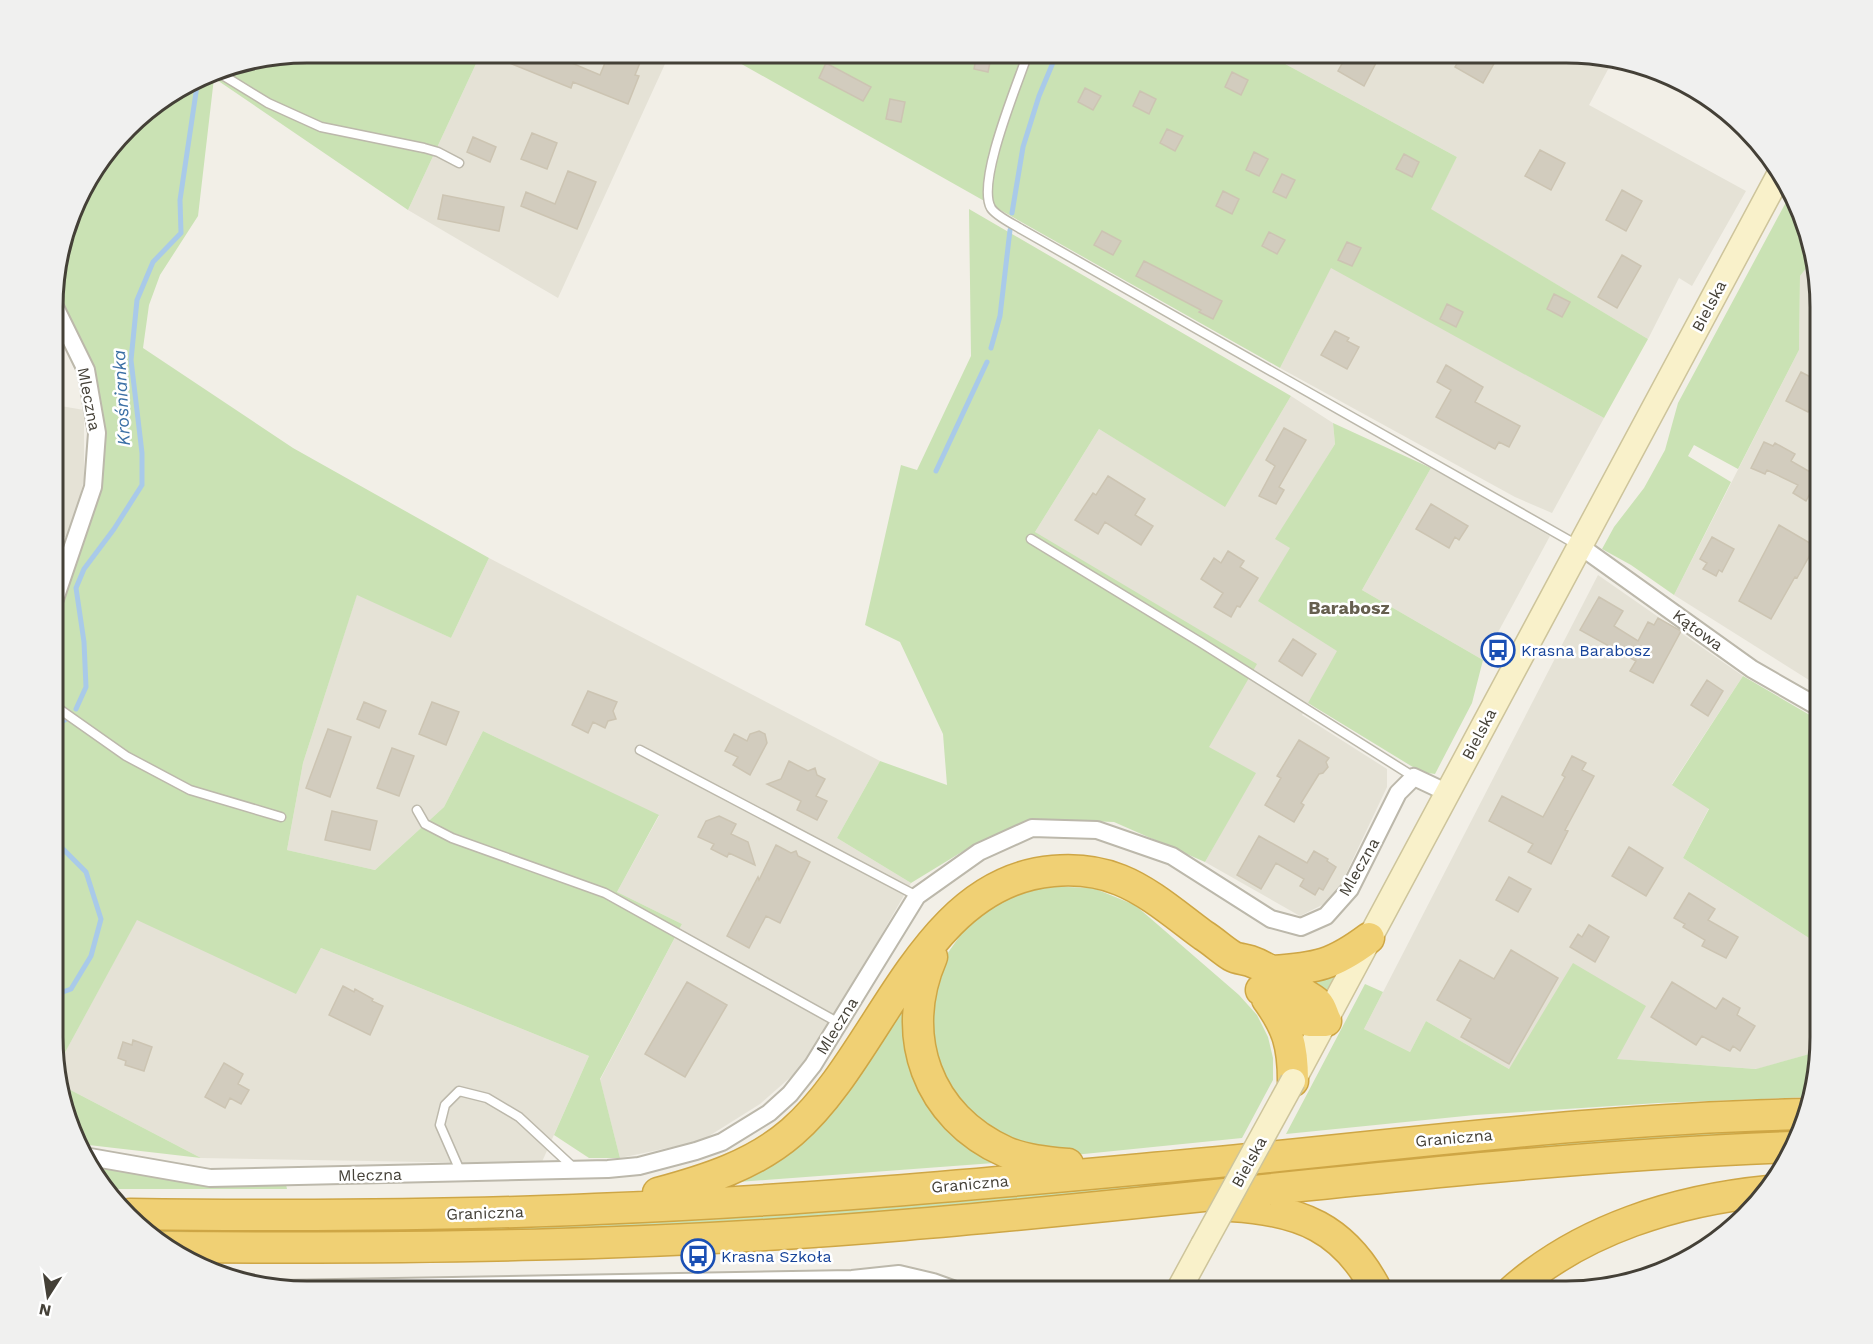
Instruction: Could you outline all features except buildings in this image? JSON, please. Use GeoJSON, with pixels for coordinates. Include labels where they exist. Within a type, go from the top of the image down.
{"type":"FeatureCollection","features":[{"type":"Feature","properties":{"kind":"highway"},"geometry":{"type":"LineString","coordinates":[[596,1209],[708,1180],[771,1149],[793,1131],[830,1093],[901,985],[952,921],[977,898],[1006,882],[1042,872],[1080,870],[1121,880],[1234,957],[1249,961],[1266,980],[1286,1029],[1293,1056],[1293,1081]]}},
{"type":"Feature","properties":{"kind":"highway"},"geometry":{"type":"LineString","coordinates":[[952,921],[938,942],[928,967],[920,991],[918,1012],[921,1054],[934,1088],[945,1105],[958,1121],[973,1133],[1007,1152],[1029,1159],[1054,1163],[1144,1169]]}},
{"type":"Feature","properties":{"kind":"highway"},"geometry":{"type":"LineString","coordinates":[[1266,980],[1328,964],[1346,955],[1369,938]]}},
{"type":"Feature","properties":{"kind":"highway"},"geometry":{"type":"LineString","coordinates":[[1266,980],[1318,1005],[1326,1021]]}},
{"type":"Feature","properties":{"kind":"highway","name":"Graniczna"},"geometry":{"type":"LineString","coordinates":[[138,1214],[420,1215],[596,1209],[870,1193],[1144,1169],[1457,1137],[1650,1121],[1797,1114]]}},
{"type":"Feature","properties":{"kind":"highway","name":"Graniczna"},"geometry":{"type":"LineString","coordinates":[[183,1247],[394,1248],[660,1240],[860,1229],[1569,1160],[1784,1147]]}},
{"type":"Feature","properties":{"kind":"highway"},"geometry":{"type":"LineString","coordinates":[[1526,1281],[1554,1259],[1591,1238],[1628,1223],[1696,1202],[1754,1193]]}},
{"type":"Feature","properties":{"kind":"highway"},"geometry":{"type":"LineString","coordinates":[[1153,1202],[1253,1208],[1279,1212],[1306,1220],[1329,1233],[1351,1251],[1366,1269],[1372,1281]]}},
{"type":"Feature","properties":{"kind":"street","name":"Bielska"},"geometry":{"type":"LineString","coordinates":[[1183,1281],[1326,1021],[1775,182]]}},
{"type":"Feature","properties":{"kind":"street","name":"Mleczna"},"geometry":{"type":"LineString","coordinates":[[63,323],[86,370],[97,433],[93,487],[63,575]]}},
{"type":"Feature","properties":{"kind":"street","name":"Kątowa"},"geometry":{"type":"LineString","coordinates":[[1580,546],[1752,669],[1810,702]]}},
{"type":"Feature","properties":{"kind":"street","name":"Mleczna"},"geometry":{"type":"LineString","coordinates":[[95,1158],[210,1178],[576,1170],[639,1166],[666,1161],[722,1142],[769,1113],[790,1094],[813,1065],[917,896],[979,852],[1032,828],[1097,830],[1172,856],[1271,919],[1300,927],[1326,916],[1350,889],[1398,793],[1414,777]]}},
{"type":"Feature","properties":{"kind":"street"},"geometry":{"type":"LineString","coordinates":[[1414,777],[1448,793]]}},
{"type":"Feature","properties":{"kind":"street"},"geometry":{"type":"LineString","coordinates":[[728,1281],[841,1279],[899,1274],[929,1281]]}},
{"type":"Feature","properties":{"kind":"lane"},"geometry":{"type":"LineString","coordinates":[[1025,63],[990,168],[987,193],[992,209],[1021,229],[1580,546]]}},
{"type":"Feature","properties":{"kind":"lane"},"geometry":{"type":"LineString","coordinates":[[226,77],[268,104],[321,127],[424,148],[459,163]]}},
{"type":"Feature","properties":{"kind":"lane"},"geometry":{"type":"LineString","coordinates":[[1031,539],[1414,777]]}},
{"type":"Feature","properties":{"kind":"lane"},"geometry":{"type":"LineString","coordinates":[[63,712],[126,756],[190,790],[280,817]]}},
{"type":"Feature","properties":{"kind":"lane"},"geometry":{"type":"LineString","coordinates":[[640,750],[917,896]]}},
{"type":"Feature","properties":{"kind":"lane"},"geometry":{"type":"LineString","coordinates":[[417,810],[425,824],[452,838],[605,893],[839,1023]]}},
{"type":"Feature","properties":{"kind":"lane"},"geometry":{"type":"LineString","coordinates":[[461,1173],[440,1125],[445,1105],[459,1091],[487,1098],[519,1117],[576,1170]]}},
{"type":"Feature","properties":{"kind":"shaded area"},"geometry":{"type":"Polygon","coordinates":[[[476,63],[665,63],[558,298],[408,210],[476,63]]]}},
{"type":"Feature","properties":{"kind":"shaded area"},"geometry":{"type":"Polygon","coordinates":[[[1288,63],[1566,63],[1609,67],[1589,105],[1746,191],[1692,286],[1679,278],[1648,339],[1430,209],[1457,157],[1287,65],[1288,63]]]}},
{"type":"Feature","properties":{"kind":"shaded area"},"geometry":{"type":"Polygon","coordinates":[[[1331,267],[1604,418],[1552,513],[1515,497],[1280,368],[1331,267]]]}},
{"type":"Feature","properties":{"kind":"shaded area"},"geometry":{"type":"Polygon","coordinates":[[[1807,268],[1810,307],[1810,681],[1674,595],[1799,350],[1800,276],[1807,268]]]}},
{"type":"Feature","properties":{"kind":"shaded area"},"geometry":{"type":"Polygon","coordinates":[[[1291,396],[1333,423],[1335,444],[1276,539],[1291,548],[1338,652],[1302,715],[1387,769],[1387,787],[1334,899],[1300,916],[1205,862],[1255,773],[1209,748],[1035,532],[1099,429],[1225,506],[1291,396]]]}},
{"type":"Feature","properties":{"kind":"shaded area"},"geometry":{"type":"Polygon","coordinates":[[[63,406],[84,410],[84,480],[69,538],[63,537],[63,406]]]}},
{"type":"Feature","properties":{"kind":"shaded area"},"geometry":{"type":"Polygon","coordinates":[[[1431,468],[1550,536],[1483,660],[1362,590],[1431,468]]]}},
{"type":"Feature","properties":{"kind":"shaded area"},"geometry":{"type":"Polygon","coordinates":[[[489,558],[880,761],[837,838],[911,883],[810,1060],[760,1104],[701,1141],[620,1158],[600,1080],[682,924],[617,892],[659,816],[483,731],[444,807],[375,870],[287,850],[303,763],[357,594],[451,638],[489,558]]]}},
{"type":"Feature","properties":{"kind":"shaded area"},"geometry":{"type":"Polygon","coordinates":[[[1598,575],[1743,676],[1672,784],[1709,808],[1683,858],[1810,939],[1809,1054],[1757,1069],[1616,1059],[1509,1069],[1426,1021],[1410,1052],[1364,1029],[1598,575]]]}},
{"type":"Feature","properties":{"kind":"shaded area"},"geometry":{"type":"Polygon","coordinates":[[[137,919],[296,993],[321,948],[589,1056],[541,1164],[201,1158],[69,1089],[64,1054],[137,919]]]}},
{"type":"Feature","properties":{"kind":"green space"},"geometry":{"type":"Polygon","coordinates":[[[476,63],[408,210],[217,80],[244,71],[275,65],[476,63]]]}},
{"type":"Feature","properties":{"kind":"green space"},"geometry":{"type":"Polygon","coordinates":[[[740,63],[1283,63],[1457,157],[1431,209],[1648,339],[1604,418],[1331,268],[1280,368],[740,63]]]}},
{"type":"Feature","properties":{"kind":"green space"},"geometry":{"type":"Polygon","coordinates":[[[214,82],[198,216],[160,275],[149,305],[143,348],[293,448],[489,558],[451,638],[357,595],[303,763],[287,850],[375,870],[444,807],[483,731],[659,815],[617,892],[682,924],[600,1079],[620,1158],[589,1158],[554,1135],[589,1056],[321,948],[296,994],[137,920],[64,1054],[63,583],[102,447],[94,367],[63,308],[68,259],[82,213],[104,171],[134,134],[171,104],[214,82]]]}},
{"type":"Feature","properties":{"kind":"green space"},"geometry":{"type":"Polygon","coordinates":[[[1786,202],[1802,244],[1807,268],[1800,276],[1799,350],[1738,469],[1694,445],[1688,456],[1731,482],[1674,595],[1631,565],[1602,549],[1614,527],[1644,488],[1665,450],[1678,403],[1786,202]]]}},
{"type":"Feature","properties":{"kind":"green space"},"geometry":{"type":"Polygon","coordinates":[[[969,209],[1291,396],[1225,507],[1099,429],[1035,532],[1257,664],[1209,747],[1256,773],[1205,862],[1114,822],[1031,819],[965,850],[911,883],[837,838],[880,761],[947,785],[943,734],[900,642],[865,625],[901,465],[917,470],[971,356],[969,209]]]}},
{"type":"Feature","properties":{"kind":"green space"},"geometry":{"type":"Polygon","coordinates":[[[1333,423],[1431,468],[1362,590],[1483,660],[1472,703],[1435,774],[1421,772],[1308,703],[1337,651],[1258,601],[1290,548],[1275,539],[1335,444],[1333,423]]]}},
{"type":"Feature","properties":{"kind":"green space"},"geometry":{"type":"Polygon","coordinates":[[[1743,676],[1810,715],[1810,939],[1683,858],[1709,809],[1672,785],[1743,676]]]}},
{"type":"Feature","properties":{"kind":"green space"},"geometry":{"type":"Polygon","coordinates":[[[1042,886],[1093,888],[1135,905],[1239,995],[1257,1015],[1268,1037],[1273,1058],[1273,1080],[1242,1138],[1074,1155],[1025,1146],[979,1123],[953,1097],[936,1063],[929,1033],[932,994],[942,961],[967,926],[1001,900],[1042,886]]]}},
{"type":"Feature","properties":{"kind":"green space"},"geometry":{"type":"Polygon","coordinates":[[[1573,963],[1646,1006],[1617,1059],[1756,1069],[1809,1054],[1803,1097],[1658,1103],[1475,1115],[1286,1134],[1365,984],[1383,992],[1364,1029],[1410,1052],[1426,1021],[1509,1069],[1573,963]]]}},
{"type":"Feature","properties":{"kind":"green space"},"geometry":{"type":"Polygon","coordinates":[[[1337,972],[1325,996],[1301,978],[1337,972]]]}},
{"type":"Feature","properties":{"kind":"green space"},"geometry":{"type":"Polygon","coordinates":[[[909,991],[907,1014],[995,1160],[994,1163],[738,1182],[909,991]]]}},
{"type":"Feature","properties":{"kind":"green space"},"geometry":{"type":"Polygon","coordinates":[[[69,1089],[201,1158],[88,1145],[76,1116],[69,1089]]]}},
{"type":"Feature","properties":{"kind":"green space"},"geometry":{"type":"Polygon","coordinates":[[[1793,1127],[1789,1137],[689,1228],[259,1237],[165,1236],[150,1224],[1793,1127]]]}},
{"type":"Feature","properties":{"kind":"green space"},"geometry":{"type":"Polygon","coordinates":[[[99,1165],[285,1180],[287,1189],[116,1189],[99,1165]]]}},
{"type":"Feature","properties":{"kind":"waterway"},"geometry":{"type":"LineString","coordinates":[[1012,213],[1023,147],[1039,96],[1053,63]]}},
{"type":"Feature","properties":{"kind":"waterway","name":"Krośnianka"},"geometry":{"type":"LineString","coordinates":[[76,709],[86,687],[84,642],[76,588],[84,569],[114,529],[142,485],[142,453],[131,360],[137,300],[153,262],[181,233],[180,200],[196,89]]}},
{"type":"Feature","properties":{"kind":"waterway"},"geometry":{"type":"LineString","coordinates":[[991,348],[1000,316],[1010,230]]}},
{"type":"Feature","properties":{"kind":"waterway"},"geometry":{"type":"LineString","coordinates":[[936,471],[987,362]]}},
{"type":"Feature","properties":{"kind":"waterway","name":"Krośnianka"},"geometry":{"type":"LineString","coordinates":[[63,849],[86,872],[101,919],[91,956],[71,989],[63,992]]}},
{"type":"Feature","properties":{"kind":"place","name":"Krasna Barabosz"},"geometry":{"type":"Point","coordinates":[1498,650]}},
{"type":"Feature","properties":{"kind":"place","name":"Krasna Szkoła"},"geometry":{"type":"Point","coordinates":[698,1256]}},
{"type":"Feature","properties":{"kind":"district","name":"Barabosz"},"geometry":{"type":"Point","coordinates":[1349,607]}}]}
